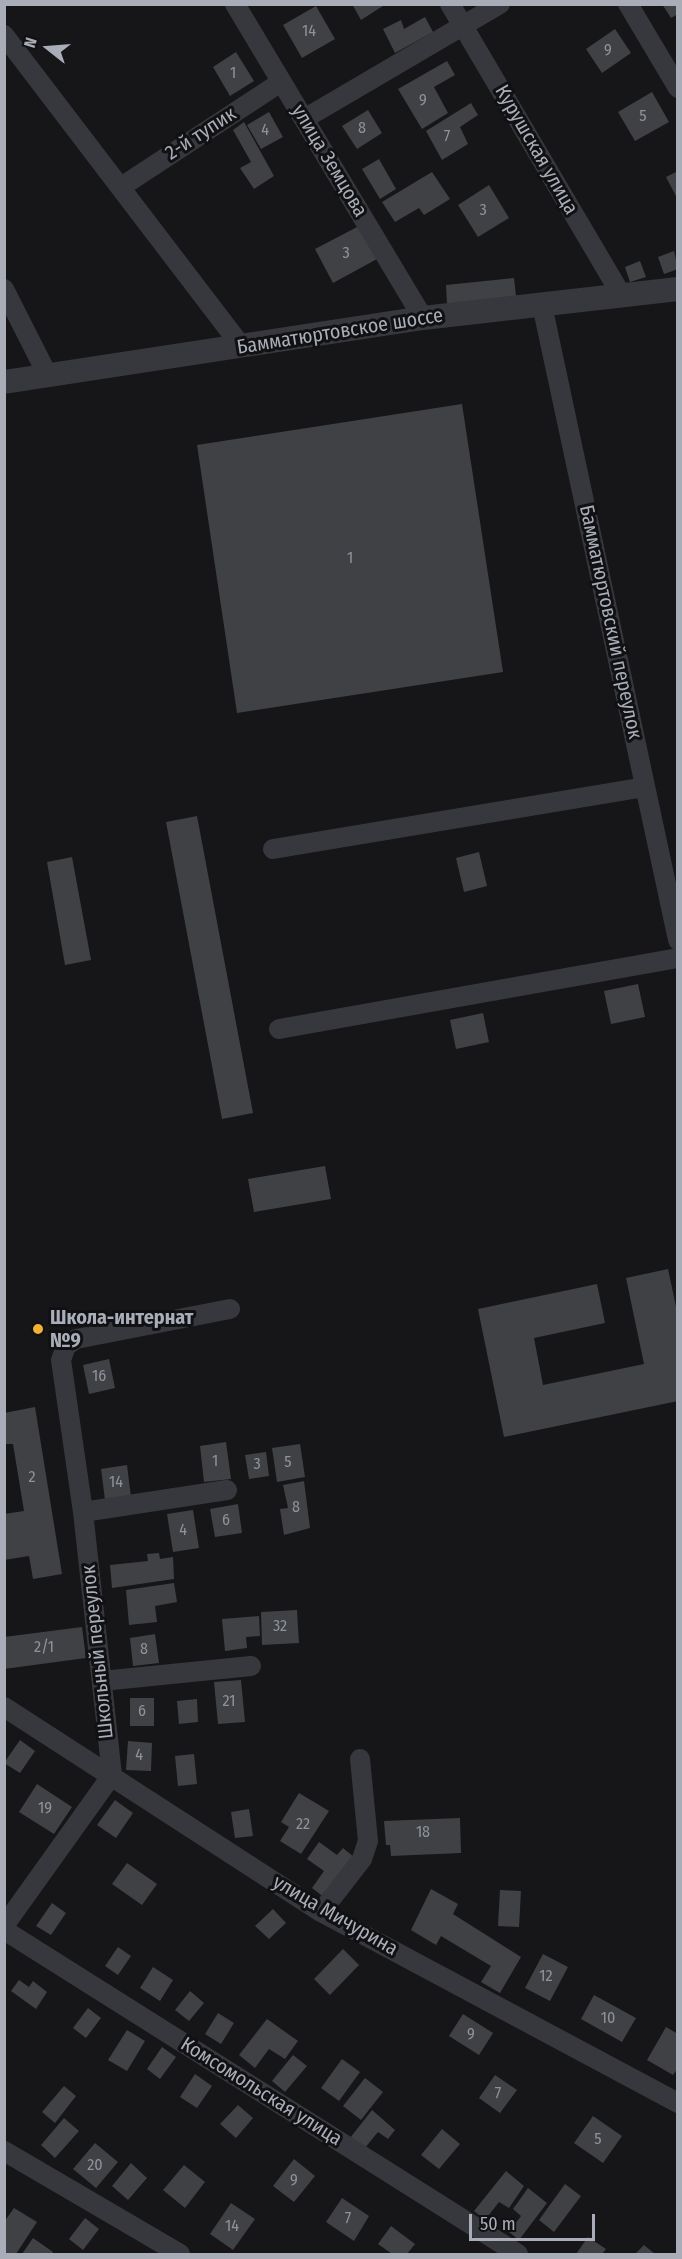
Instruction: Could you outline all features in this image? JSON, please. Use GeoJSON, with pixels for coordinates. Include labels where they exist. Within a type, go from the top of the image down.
{"type":"FeatureCollection","features":[{"type":"Feature","properties":{"kind":"street","name":"улица Земцова"},"geometry":{"type":"LineString","coordinates":[[235,4],[423,318]]}},
{"type":"Feature","properties":{"kind":"street","name":"Курушская улица"},"geometry":{"type":"LineString","coordinates":[[450,4],[622,296]]}},
{"type":"Feature","properties":{"kind":"street"},"geometry":{"type":"LineString","coordinates":[[304,119],[500,4]]}},
{"type":"Feature","properties":{"kind":"street"},"geometry":{"type":"LineString","coordinates":[[628,4],[678,88]]}},
{"type":"Feature","properties":{"kind":"street"},"geometry":{"type":"LineString","coordinates":[[4,35],[242,346]]}},
{"type":"Feature","properties":{"kind":"street","name":"2-й тупик"},"geometry":{"type":"LineString","coordinates":[[120,187],[281,82]]}},
{"type":"Feature","properties":{"kind":"street"},"geometry":{"type":"LineString","coordinates":[[4,289],[48,376]]}},
{"type":"Feature","properties":{"kind":"street","name":"Бамматюртовское шоссе"},"geometry":{"type":"LineString","coordinates":[[4,382],[423,318],[678,289]]}},
{"type":"Feature","properties":{"kind":"street","name":"Бамматюртовский переулок"},"geometry":{"type":"LineString","coordinates":[[542,304],[678,940]]}},
{"type":"Feature","properties":{"kind":"street"},"geometry":{"type":"LineString","coordinates":[[273,849],[645,787]]}},
{"type":"Feature","properties":{"kind":"street"},"geometry":{"type":"LineString","coordinates":[[279,1029],[678,958]]}},
{"type":"Feature","properties":{"kind":"street","name":"Школьный переулок"},"geometry":{"type":"LineString","coordinates":[[112,1775],[83,1512],[61,1360],[66,1346],[76,1340],[230,1309]]}},
{"type":"Feature","properties":{"kind":"street"},"geometry":{"type":"LineString","coordinates":[[83,1512],[227,1490]]}},
{"type":"Feature","properties":{"kind":"street"},"geometry":{"type":"LineString","coordinates":[[102,1681],[251,1666]]}},
{"type":"Feature","properties":{"kind":"street","name":"улица Мичурина"},"geometry":{"type":"LineString","coordinates":[[4,1707],[321,1912],[678,2103]]}},
{"type":"Feature","properties":{"kind":"street"},"geometry":{"type":"LineString","coordinates":[[321,1912],[362,1859],[368,1841],[360,1759]]}},
{"type":"Feature","properties":{"kind":"street"},"geometry":{"type":"LineString","coordinates":[[4,1928],[112,1775]]}},
{"type":"Feature","properties":{"kind":"street","name":"Комсомольская улица"},"geometry":{"type":"LineString","coordinates":[[4,1928],[518,2254]]}},
{"type":"Feature","properties":{"kind":"street"},"geometry":{"type":"LineString","coordinates":[[4,2151],[180,2254]]}},
{"type":"Feature","properties":{"kind":"building"},"geometry":{"type":"Polygon","coordinates":[[[352,4],[386,4],[361,20],[352,4]]]}},
{"type":"Feature","properties":{"kind":"building"},"geometry":{"type":"Polygon","coordinates":[[[662,4],[678,4],[678,14],[671,18],[662,4]]]}},
{"type":"Feature","properties":{"kind":"building"},"geometry":{"type":"Polygon","coordinates":[[[316,6],[335,39],[302,58],[283,25],[316,6]]]}},
{"type":"Feature","properties":{"kind":"building"},"geometry":{"type":"Polygon","coordinates":[[[425,17],[433,32],[395,53],[383,29],[401,20],[404,29],[425,17]]]}},
{"type":"Feature","properties":{"kind":"building"},"geometry":{"type":"Polygon","coordinates":[[[615,29],[631,53],[602,73],[586,49],[615,29]]]}},
{"type":"Feature","properties":{"kind":"building"},"geometry":{"type":"Polygon","coordinates":[[[236,52],[254,81],[230,96],[213,67],[236,52]]]}},
{"type":"Feature","properties":{"kind":"building"},"geometry":{"type":"Polygon","coordinates":[[[447,61],[455,75],[434,87],[448,113],[422,129],[398,89],[447,61]]]}},
{"type":"Feature","properties":{"kind":"building"},"geometry":{"type":"Polygon","coordinates":[[[652,92],[669,122],[635,141],[618,112],[652,92]]]}},
{"type":"Feature","properties":{"kind":"building"},"geometry":{"type":"Polygon","coordinates":[[[471,103],[478,115],[460,127],[468,144],[442,160],[426,131],[471,103]]]}},
{"type":"Feature","properties":{"kind":"building"},"geometry":{"type":"Polygon","coordinates":[[[368,110],[382,133],[357,149],[342,126],[368,110]]]}},
{"type":"Feature","properties":{"kind":"building"},"geometry":{"type":"Polygon","coordinates":[[[269,112],[283,137],[261,149],[247,125],[269,112]]]}},
{"type":"Feature","properties":{"kind":"building"},"geometry":{"type":"Polygon","coordinates":[[[244,122],[274,176],[254,189],[240,168],[251,162],[233,130],[244,122]]]}},
{"type":"Feature","properties":{"kind":"building"},"geometry":{"type":"Polygon","coordinates":[[[379,159],[396,189],[380,199],[362,169],[379,159]]]}},
{"type":"Feature","properties":{"kind":"building"},"geometry":{"type":"Polygon","coordinates":[[[678,171],[678,200],[666,177],[678,171]]]}},
{"type":"Feature","properties":{"kind":"building"},"geometry":{"type":"Polygon","coordinates":[[[432,172],[450,199],[424,215],[419,208],[395,222],[382,202],[432,172]]]}},
{"type":"Feature","properties":{"kind":"building"},"geometry":{"type":"Polygon","coordinates":[[[489,185],[509,218],[478,237],[458,205],[489,185]]]}},
{"type":"Feature","properties":{"kind":"building"},"geometry":{"type":"Polygon","coordinates":[[[359,226],[377,259],[333,283],[315,249],[359,226]]]}},
{"type":"Feature","properties":{"kind":"building"},"geometry":{"type":"Polygon","coordinates":[[[674,251],[678,269],[664,274],[658,257],[674,251]]]}},
{"type":"Feature","properties":{"kind":"building"},"geometry":{"type":"Polygon","coordinates":[[[640,261],[646,277],[630,282],[625,267],[640,261]]]}},
{"type":"Feature","properties":{"kind":"building"},"geometry":{"type":"Polygon","coordinates":[[[514,278],[516,296],[447,304],[446,285],[514,278]]]}},
{"type":"Feature","properties":{"kind":"building"},"geometry":{"type":"Polygon","coordinates":[[[462,404],[503,672],[237,713],[197,445],[462,404]]]}},
{"type":"Feature","properties":{"kind":"building"},"geometry":{"type":"Polygon","coordinates":[[[197,816],[253,1113],[222,1119],[166,822],[197,816]]]}},
{"type":"Feature","properties":{"kind":"building"},"geometry":{"type":"Polygon","coordinates":[[[479,852],[487,886],[464,892],[456,858],[479,852]]]}},
{"type":"Feature","properties":{"kind":"building"},"geometry":{"type":"Polygon","coordinates":[[[72,857],[91,960],[65,965],[47,862],[72,857]]]}},
{"type":"Feature","properties":{"kind":"building"},"geometry":{"type":"Polygon","coordinates":[[[638,984],[645,1017],[611,1024],[604,991],[638,984]]]}},
{"type":"Feature","properties":{"kind":"building"},"geometry":{"type":"Polygon","coordinates":[[[483,1013],[489,1042],[456,1049],[450,1020],[483,1013]]]}},
{"type":"Feature","properties":{"kind":"building"},"geometry":{"type":"Polygon","coordinates":[[[325,1166],[331,1199],[254,1212],[248,1179],[325,1166]]]}},
{"type":"Feature","properties":{"kind":"building"},"geometry":{"type":"Polygon","coordinates":[[[668,1269],[678,1316],[678,1401],[504,1437],[478,1309],[597,1284],[605,1323],[534,1338],[543,1385],[644,1364],[626,1278],[668,1269]]]}},
{"type":"Feature","properties":{"kind":"building"},"geometry":{"type":"Polygon","coordinates":[[[109,1359],[115,1388],[89,1394],[83,1365],[109,1359]]]}},
{"type":"Feature","properties":{"kind":"building"},"geometry":{"type":"Polygon","coordinates":[[[35,1407],[62,1574],[33,1579],[29,1556],[4,1560],[4,1514],[24,1511],[13,1444],[4,1444],[4,1413],[35,1407]]]}},
{"type":"Feature","properties":{"kind":"building"},"geometry":{"type":"Polygon","coordinates":[[[226,1442],[231,1479],[204,1482],[200,1446],[226,1442]]]}},
{"type":"Feature","properties":{"kind":"building"},"geometry":{"type":"Polygon","coordinates":[[[300,1444],[305,1477],[277,1482],[272,1448],[300,1444]]]}},
{"type":"Feature","properties":{"kind":"building"},"geometry":{"type":"Polygon","coordinates":[[[266,1452],[269,1476],[249,1479],[245,1455],[266,1452]]]}},
{"type":"Feature","properties":{"kind":"building"},"geometry":{"type":"Polygon","coordinates":[[[127,1465],[131,1497],[105,1500],[101,1469],[127,1465]]]}},
{"type":"Feature","properties":{"kind":"building"},"geometry":{"type":"Polygon","coordinates":[[[304,1481],[310,1528],[284,1535],[280,1509],[288,1508],[283,1485],[304,1481]]]}},
{"type":"Feature","properties":{"kind":"building"},"geometry":{"type":"Polygon","coordinates":[[[238,1504],[242,1533],[215,1537],[210,1509],[238,1504]]]}},
{"type":"Feature","properties":{"kind":"building"},"geometry":{"type":"Polygon","coordinates":[[[193,1510],[199,1548],[173,1552],[167,1514],[193,1510]]]}},
{"type":"Feature","properties":{"kind":"building"},"geometry":{"type":"Polygon","coordinates":[[[159,1553],[160,1559],[173,1557],[174,1579],[112,1588],[110,1565],[148,1561],[147,1554],[159,1553]]]}},
{"type":"Feature","properties":{"kind":"building"},"geometry":{"type":"Polygon","coordinates":[[[174,1583],[177,1602],[155,1606],[157,1622],[129,1625],[126,1590],[174,1583]]]}},
{"type":"Feature","properties":{"kind":"building"},"geometry":{"type":"Polygon","coordinates":[[[297,1610],[299,1643],[262,1645],[261,1612],[297,1610]]]}},
{"type":"Feature","properties":{"kind":"building"},"geometry":{"type":"Polygon","coordinates":[[[259,1616],[260,1636],[246,1637],[247,1648],[225,1651],[222,1619],[259,1616]]]}},
{"type":"Feature","properties":{"kind":"building"},"geometry":{"type":"Polygon","coordinates":[[[82,1627],[86,1658],[4,1669],[4,1637],[82,1627]]]}},
{"type":"Feature","properties":{"kind":"building"},"geometry":{"type":"Polygon","coordinates":[[[155,1634],[159,1663],[133,1666],[130,1638],[155,1634]]]}},
{"type":"Feature","properties":{"kind":"building"},"geometry":{"type":"Polygon","coordinates":[[[241,1680],[245,1722],[218,1724],[214,1682],[241,1680]]]}},
{"type":"Feature","properties":{"kind":"building"},"geometry":{"type":"Polygon","coordinates":[[[130,1698],[154,1698],[154,1726],[130,1726],[130,1698]]]}},
{"type":"Feature","properties":{"kind":"building"},"geometry":{"type":"Polygon","coordinates":[[[197,1699],[198,1722],[179,1724],[177,1701],[197,1699]]]}},
{"type":"Feature","properties":{"kind":"building"},"geometry":{"type":"Polygon","coordinates":[[[20,1740],[35,1751],[20,1773],[4,1763],[20,1740]]]}},
{"type":"Feature","properties":{"kind":"building"},"geometry":{"type":"Polygon","coordinates":[[[128,1741],[152,1743],[151,1771],[126,1770],[128,1741]]]}},
{"type":"Feature","properties":{"kind":"building"},"geometry":{"type":"Polygon","coordinates":[[[194,1754],[197,1784],[178,1786],[175,1756],[194,1754]]]}},
{"type":"Feature","properties":{"kind":"building"},"geometry":{"type":"Polygon","coordinates":[[[37,1784],[72,1807],[54,1834],[19,1812],[37,1784]]]}},
{"type":"Feature","properties":{"kind":"building"},"geometry":{"type":"Polygon","coordinates":[[[299,1793],[329,1811],[301,1854],[280,1841],[289,1827],[281,1822],[299,1793]]]}},
{"type":"Feature","properties":{"kind":"building"},"geometry":{"type":"Polygon","coordinates":[[[115,1800],[133,1813],[116,1838],[97,1825],[115,1800]]]}},
{"type":"Feature","properties":{"kind":"building"},"geometry":{"type":"Polygon","coordinates":[[[249,1809],[253,1836],[235,1838],[231,1812],[249,1809]]]}},
{"type":"Feature","properties":{"kind":"building"},"geometry":{"type":"Polygon","coordinates":[[[460,1818],[461,1853],[391,1856],[390,1845],[386,1845],[384,1821],[460,1818]]]}},
{"type":"Feature","properties":{"kind":"building"},"geometry":{"type":"Polygon","coordinates":[[[319,1842],[337,1855],[343,1848],[355,1858],[325,1898],[312,1888],[324,1871],[307,1859],[319,1842]]]}},
{"type":"Feature","properties":{"kind":"building"},"geometry":{"type":"Polygon","coordinates":[[[127,1863],[157,1884],[142,1905],[112,1884],[127,1863]]]}},
{"type":"Feature","properties":{"kind":"building"},"geometry":{"type":"Polygon","coordinates":[[[431,1889],[458,1904],[453,1914],[521,1957],[500,1993],[481,1982],[491,1966],[441,1936],[436,1945],[411,1930],[431,1889]]]}},
{"type":"Feature","properties":{"kind":"building"},"geometry":{"type":"Polygon","coordinates":[[[500,1890],[521,1891],[519,1927],[498,1926],[500,1890]]]}},
{"type":"Feature","properties":{"kind":"building"},"geometry":{"type":"Polygon","coordinates":[[[52,1903],[66,1913],[51,1935],[36,1926],[52,1903]]]}},
{"type":"Feature","properties":{"kind":"building"},"geometry":{"type":"Polygon","coordinates":[[[273,1909],[286,1923],[269,1939],[255,1926],[273,1909]]]}},
{"type":"Feature","properties":{"kind":"building"},"geometry":{"type":"Polygon","coordinates":[[[118,1947],[131,1956],[118,1975],[105,1966],[118,1947]]]}},
{"type":"Feature","properties":{"kind":"building"},"geometry":{"type":"Polygon","coordinates":[[[343,1949],[359,1965],[330,1995],[314,1979],[343,1949]]]}},
{"type":"Feature","properties":{"kind":"building"},"geometry":{"type":"Polygon","coordinates":[[[543,1954],[568,1967],[550,2001],[525,1988],[543,1954]]]}},
{"type":"Feature","properties":{"kind":"building"},"geometry":{"type":"Polygon","coordinates":[[[153,1967],[173,1980],[160,2001],[140,1988],[153,1967]]]}},
{"type":"Feature","properties":{"kind":"building"},"geometry":{"type":"Polygon","coordinates":[[[19,1980],[29,1987],[33,1981],[47,1992],[36,2009],[11,1991],[19,1980]]]}},
{"type":"Feature","properties":{"kind":"building"},"geometry":{"type":"Polygon","coordinates":[[[190,1991],[204,2003],[189,2021],[175,2010],[190,1991]]]}},
{"type":"Feature","properties":{"kind":"building"},"geometry":{"type":"Polygon","coordinates":[[[594,1995],[636,2018],[622,2042],[581,2019],[594,1995]]]}},
{"type":"Feature","properties":{"kind":"building"},"geometry":{"type":"Polygon","coordinates":[[[88,2008],[101,2018],[86,2038],[73,2028],[88,2008]]]}},
{"type":"Feature","properties":{"kind":"building"},"geometry":{"type":"Polygon","coordinates":[[[218,2013],[234,2023],[221,2044],[205,2034],[218,2013]]]}},
{"type":"Feature","properties":{"kind":"building"},"geometry":{"type":"Polygon","coordinates":[[[463,2014],[493,2033],[479,2055],[449,2036],[463,2014]]]}},
{"type":"Feature","properties":{"kind":"building"},"geometry":{"type":"Polygon","coordinates":[[[267,2019],[298,2041],[285,2059],[269,2049],[255,2068],[239,2055],[267,2019]]]}},
{"type":"Feature","properties":{"kind":"building"},"geometry":{"type":"Polygon","coordinates":[[[666,2027],[678,2034],[678,2068],[673,2075],[647,2060],[666,2027]]]}},
{"type":"Feature","properties":{"kind":"building"},"geometry":{"type":"Polygon","coordinates":[[[127,2030],[145,2041],[127,2071],[108,2060],[127,2030]]]}},
{"type":"Feature","properties":{"kind":"building"},"geometry":{"type":"Polygon","coordinates":[[[162,2047],[176,2057],[160,2079],[147,2069],[162,2047]]]}},
{"type":"Feature","properties":{"kind":"building"},"geometry":{"type":"Polygon","coordinates":[[[293,2055],[307,2066],[285,2092],[272,2081],[293,2055]]]}},
{"type":"Feature","properties":{"kind":"building"},"geometry":{"type":"Polygon","coordinates":[[[342,2059],[360,2072],[339,2101],[321,2088],[342,2059]]]}},
{"type":"Feature","properties":{"kind":"building"},"geometry":{"type":"Polygon","coordinates":[[[195,2074],[212,2086],[197,2108],[180,2097],[195,2074]]]}},
{"type":"Feature","properties":{"kind":"building"},"geometry":{"type":"Polygon","coordinates":[[[495,2075],[517,2090],[500,2113],[479,2098],[495,2075]]]}},
{"type":"Feature","properties":{"kind":"building"},"geometry":{"type":"Polygon","coordinates":[[[365,2078],[383,2092],[361,2120],[343,2106],[365,2078]]]}},
{"type":"Feature","properties":{"kind":"building"},"geometry":{"type":"Polygon","coordinates":[[[64,2086],[76,2096],[55,2123],[42,2112],[64,2086]]]}},
{"type":"Feature","properties":{"kind":"building"},"geometry":{"type":"Polygon","coordinates":[[[238,2105],[253,2118],[236,2138],[220,2124],[238,2105]]]}},
{"type":"Feature","properties":{"kind":"building"},"geometry":{"type":"Polygon","coordinates":[[[372,2110],[395,2130],[388,2139],[378,2132],[364,2149],[350,2138],[372,2110]]]}},
{"type":"Feature","properties":{"kind":"building"},"geometry":{"type":"Polygon","coordinates":[[[593,2116],[622,2136],[603,2163],[574,2143],[593,2116]]]}},
{"type":"Feature","properties":{"kind":"building"},"geometry":{"type":"Polygon","coordinates":[[[64,2118],[79,2131],[55,2158],[41,2145],[64,2118]]]}},
{"type":"Feature","properties":{"kind":"building"},"geometry":{"type":"Polygon","coordinates":[[[442,2129],[460,2144],[439,2169],[421,2155],[442,2129]]]}},
{"type":"Feature","properties":{"kind":"building"},"geometry":{"type":"Polygon","coordinates":[[[95,2143],[118,2162],[96,2188],[73,2169],[95,2143]]]}},
{"type":"Feature","properties":{"kind":"building"},"geometry":{"type":"Polygon","coordinates":[[[294,2159],[315,2176],[294,2202],[273,2186],[294,2159]]]}},
{"type":"Feature","properties":{"kind":"building"},"geometry":{"type":"Polygon","coordinates":[[[131,2163],[147,2178],[128,2200],[112,2186],[131,2163]]]}},
{"type":"Feature","properties":{"kind":"building"},"geometry":{"type":"Polygon","coordinates":[[[184,2165],[205,2182],[185,2208],[163,2190],[184,2165]]]}},
{"type":"Feature","properties":{"kind":"building"},"geometry":{"type":"Polygon","coordinates":[[[506,2171],[524,2186],[509,2208],[499,2202],[485,2220],[474,2211],[506,2171]]]}},
{"type":"Feature","properties":{"kind":"building"},"geometry":{"type":"Polygon","coordinates":[[[565,2184],[581,2196],[554,2232],[539,2220],[565,2184]]]}},
{"type":"Feature","properties":{"kind":"building"},"geometry":{"type":"Polygon","coordinates":[[[528,2188],[547,2203],[519,2240],[509,2232],[521,2216],[513,2209],[528,2188]]]}},
{"type":"Feature","properties":{"kind":"building"},"geometry":{"type":"Polygon","coordinates":[[[342,2198],[369,2216],[354,2241],[326,2222],[342,2198]]]}},
{"type":"Feature","properties":{"kind":"building"},"geometry":{"type":"Polygon","coordinates":[[[231,2203],[255,2219],[233,2250],[210,2234],[231,2203]]]}},
{"type":"Feature","properties":{"kind":"building"},"geometry":{"type":"Polygon","coordinates":[[[14,2208],[37,2222],[16,2254],[9,2254],[4,2252],[4,2222],[14,2208]]]}},
{"type":"Feature","properties":{"kind":"building"},"geometry":{"type":"Polygon","coordinates":[[[85,2218],[99,2229],[83,2250],[69,2239],[85,2218]]]}},
{"type":"Feature","properties":{"kind":"building"},"geometry":{"type":"Polygon","coordinates":[[[391,2226],[415,2244],[407,2254],[392,2254],[378,2244],[391,2226]]]}},
{"type":"Feature","properties":{"kind":"building"},"geometry":{"type":"Polygon","coordinates":[[[588,2237],[606,2249],[602,2254],[576,2254],[588,2237]]]}},
{"type":"Feature","properties":{"kind":"building"},"geometry":{"type":"Polygon","coordinates":[[[33,2238],[53,2252],[52,2254],[22,2254],[33,2238]]]}},
{"type":"Feature","properties":{"kind":"building"},"geometry":{"type":"Polygon","coordinates":[[[644,2245],[655,2254],[635,2254],[644,2245]]]}},
{"type":"Feature","properties":{"kind":"place","name":"Школа-интернат №9"},"geometry":{"type":"Point","coordinates":[38,1329]}}]}
